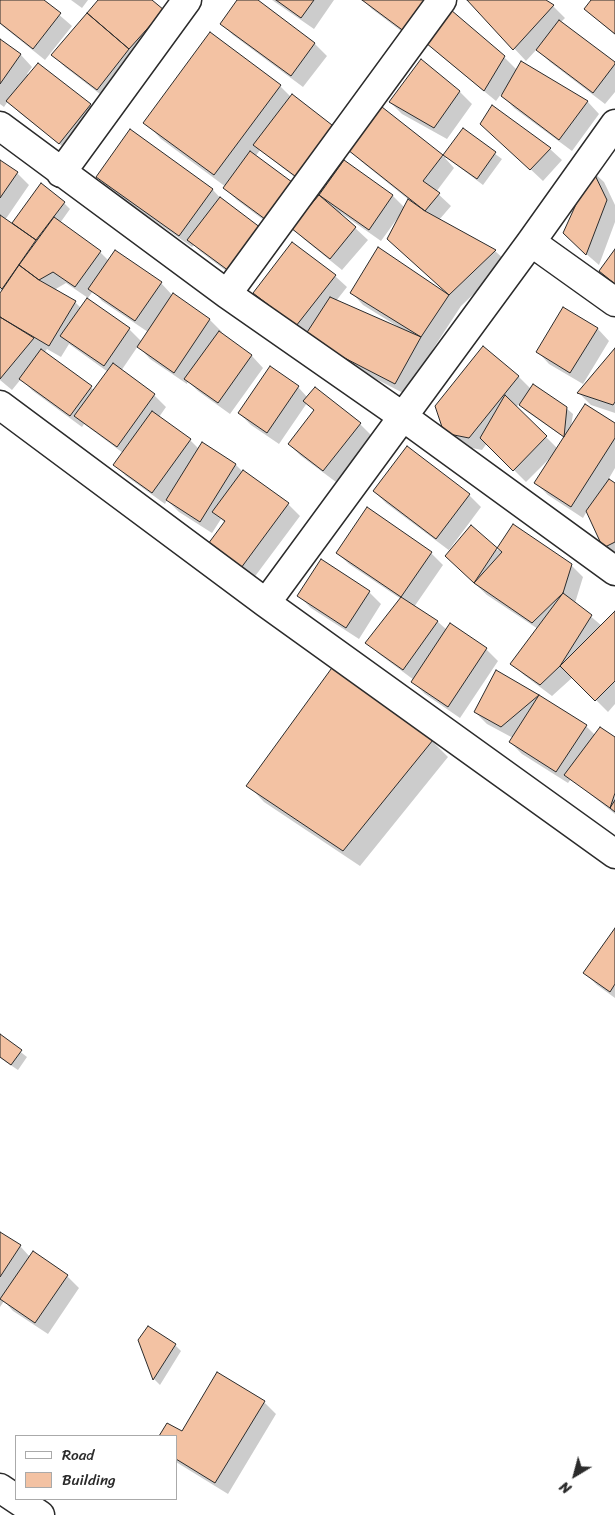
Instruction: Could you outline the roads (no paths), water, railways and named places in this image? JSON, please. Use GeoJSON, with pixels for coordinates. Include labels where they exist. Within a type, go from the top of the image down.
{"type":"FeatureCollection","features":[{"type":"Feature","properties":{"kind":"street"},"geometry":{"type":"LineString","coordinates":[[61,172],[187,0]]}},
{"type":"Feature","properties":{"kind":"street"},"geometry":{"type":"LineString","coordinates":[[227,294],[442,0]]}},
{"type":"Feature","properties":{"kind":"street"},"geometry":{"type":"LineString","coordinates":[[266,603],[531,242],[615,124]]}},
{"type":"Feature","properties":{"kind":"street"},"geometry":{"type":"LineString","coordinates":[[0,126],[227,294],[402,416],[615,571]]}},
{"type":"Feature","properties":{"kind":"street"},"geometry":{"type":"LineString","coordinates":[[531,242],[615,302]]}},
{"type":"Feature","properties":{"kind":"street"},"geometry":{"type":"LineString","coordinates":[[0,405],[266,603],[615,854]]}},
{"type":"Feature","properties":{"kind":"street"},"geometry":{"type":"LineString","coordinates":[[0,1488],[15,1498]]}},
{"type":"Feature","properties":{"kind":"street"},"geometry":{"type":"LineString","coordinates":[[18,1500],[40,1515]]}}]}
